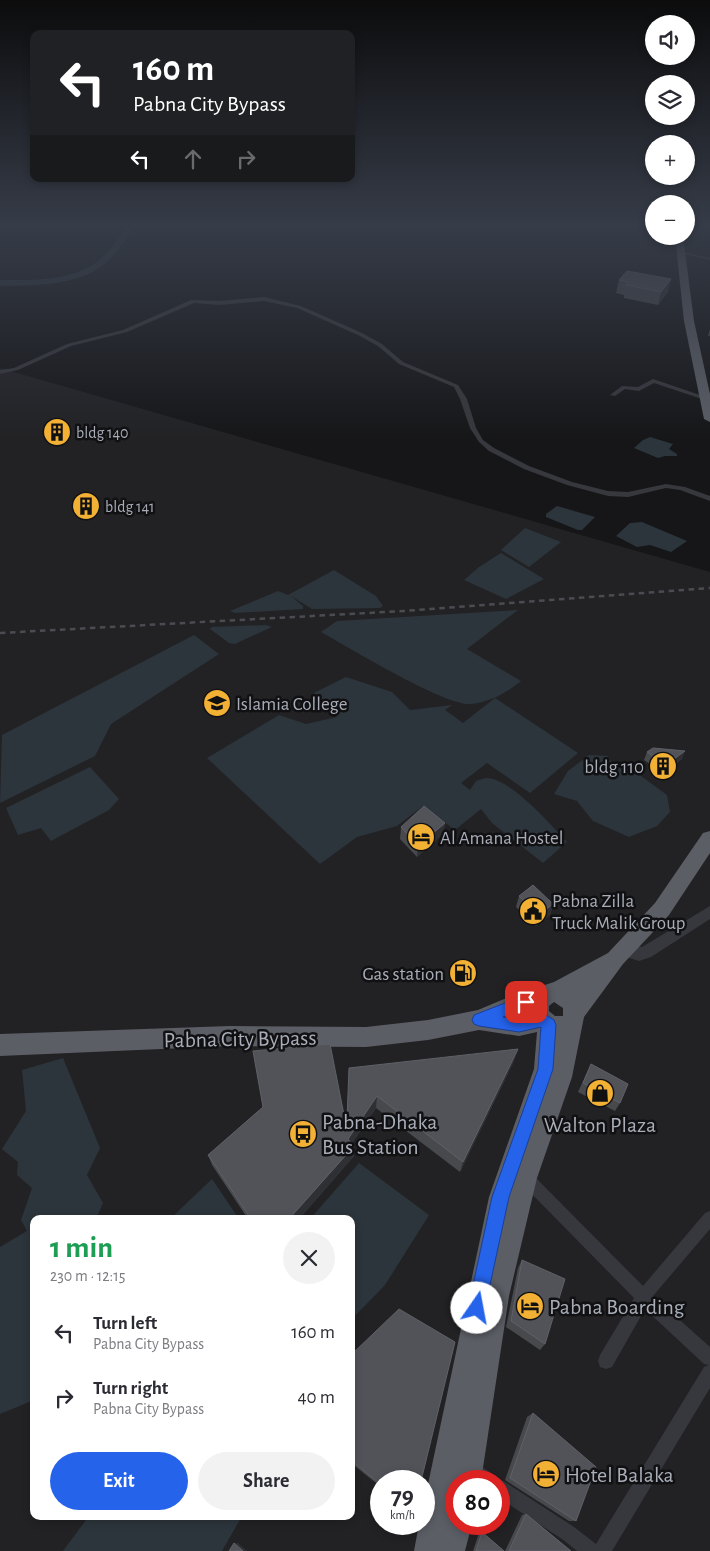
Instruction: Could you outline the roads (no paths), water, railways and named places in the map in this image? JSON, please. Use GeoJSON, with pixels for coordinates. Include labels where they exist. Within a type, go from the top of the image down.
{"type":"FeatureCollection","features":[{"type":"Feature","properties":{"kind":"highway"},"geometry":{"type":"LineString","coordinates":[[686,297],[689,321],[710,419]]}},
{"type":"Feature","properties":{"kind":"highway"},"geometry":{"type":"LineString","coordinates":[[559,1020],[662,909],[710,838]]}},
{"type":"Feature","properties":{"kind":"highway","name":"Pabna City Bypass"},"geometry":{"type":"LineString","coordinates":[[0,1045],[230,1036],[366,1037],[428,1030],[479,1020],[511,1006],[549,995],[621,954]]}},
{"type":"Feature","properties":{"kind":"highway"},"geometry":{"type":"LineString","coordinates":[[474,1470],[478,1347],[496,1296],[553,1073],[559,1020],[572,1002],[549,995],[538,1009],[559,1020]]}},
{"type":"Feature","properties":{"kind":"highway","name":"Pabna City Bypass"},"geometry":{"type":"LineString","coordinates":[[479,1020],[519,1026],[559,1020]]}},
{"type":"Feature","properties":{"kind":"highway"},"geometry":{"type":"LineString","coordinates":[[429,1551],[478,1347],[500,1197],[553,1073]]}},
{"type":"Feature","properties":{"kind":"highway"},"geometry":{"type":"LineString","coordinates":[[450,1551],[454,1535]]}},
{"type":"Feature","properties":{"kind":"street"},"geometry":{"type":"LineString","coordinates":[[0,372],[16,369],[69,345],[125,331],[193,301],[219,303],[270,300],[300,307],[365,337],[380,345],[401,363],[456,386],[460,391],[472,424],[482,442],[506,458],[527,468],[611,494],[628,495],[666,486],[710,499]]}},
{"type":"Feature","properties":{"kind":"street"},"geometry":{"type":"LineString","coordinates":[[613,395],[624,387],[639,389],[653,381],[707,404]]}},
{"type":"Feature","properties":{"kind":"street"},"geometry":{"type":"LineString","coordinates":[[621,954],[646,952],[710,912]]}},
{"type":"Feature","properties":{"kind":"street"},"geometry":{"type":"LineString","coordinates":[[525,1178],[644,1297],[710,1358]]}},
{"type":"Feature","properties":{"kind":"street"},"geometry":{"type":"LineString","coordinates":[[606,1361],[644,1297],[710,1218]]}},
{"type":"Feature","properties":{"kind":"street"},"geometry":{"type":"LineString","coordinates":[[602,1551],[710,1373]]}},
{"type":"Feature","properties":{"kind":"street"},"geometry":{"type":"LineString","coordinates":[[510,1495],[568,1533],[590,1551]]}},
{"type":"Feature","properties":{"kind":"railway"},"geometry":{"type":"LineString","coordinates":[[0,633],[404,611],[710,588]]}},
{"type":"Feature","properties":{"kind":"place","name":"bldg 140"},"geometry":{"type":"Point","coordinates":[57,432]}},
{"type":"Feature","properties":{"kind":"place","name":"bldg 141"},"geometry":{"type":"Point","coordinates":[86,506]}},
{"type":"Feature","properties":{"kind":"place","name":"Islamia College"},"geometry":{"type":"Point","coordinates":[217,703]}},
{"type":"Feature","properties":{"kind":"place","name":"bldg 110"},"geometry":{"type":"Point","coordinates":[663,766]}},
{"type":"Feature","properties":{"kind":"place","name":"Al Amana Hostel"},"geometry":{"type":"Point","coordinates":[421,837]}},
{"type":"Feature","properties":{"kind":"place","name":"Pabna Zilla Truck Malik Group"},"geometry":{"type":"Point","coordinates":[533,911]}},
{"type":"Feature","properties":{"kind":"place","name":"Gas station"},"geometry":{"type":"Point","coordinates":[463,973]}},
{"type":"Feature","properties":{"kind":"place","name":"Walton Plaza"},"geometry":{"type":"Point","coordinates":[600,1093]}},
{"type":"Feature","properties":{"kind":"place","name":"Pabna-Dhaka Bus Station"},"geometry":{"type":"Point","coordinates":[303,1134]}},
{"type":"Feature","properties":{"kind":"place","name":"Pabna Boarding"},"geometry":{"type":"Point","coordinates":[530,1306]}},
{"type":"Feature","properties":{"kind":"place","name":"Hotel Balaka"},"geometry":{"type":"Point","coordinates":[546,1474]}}]}
